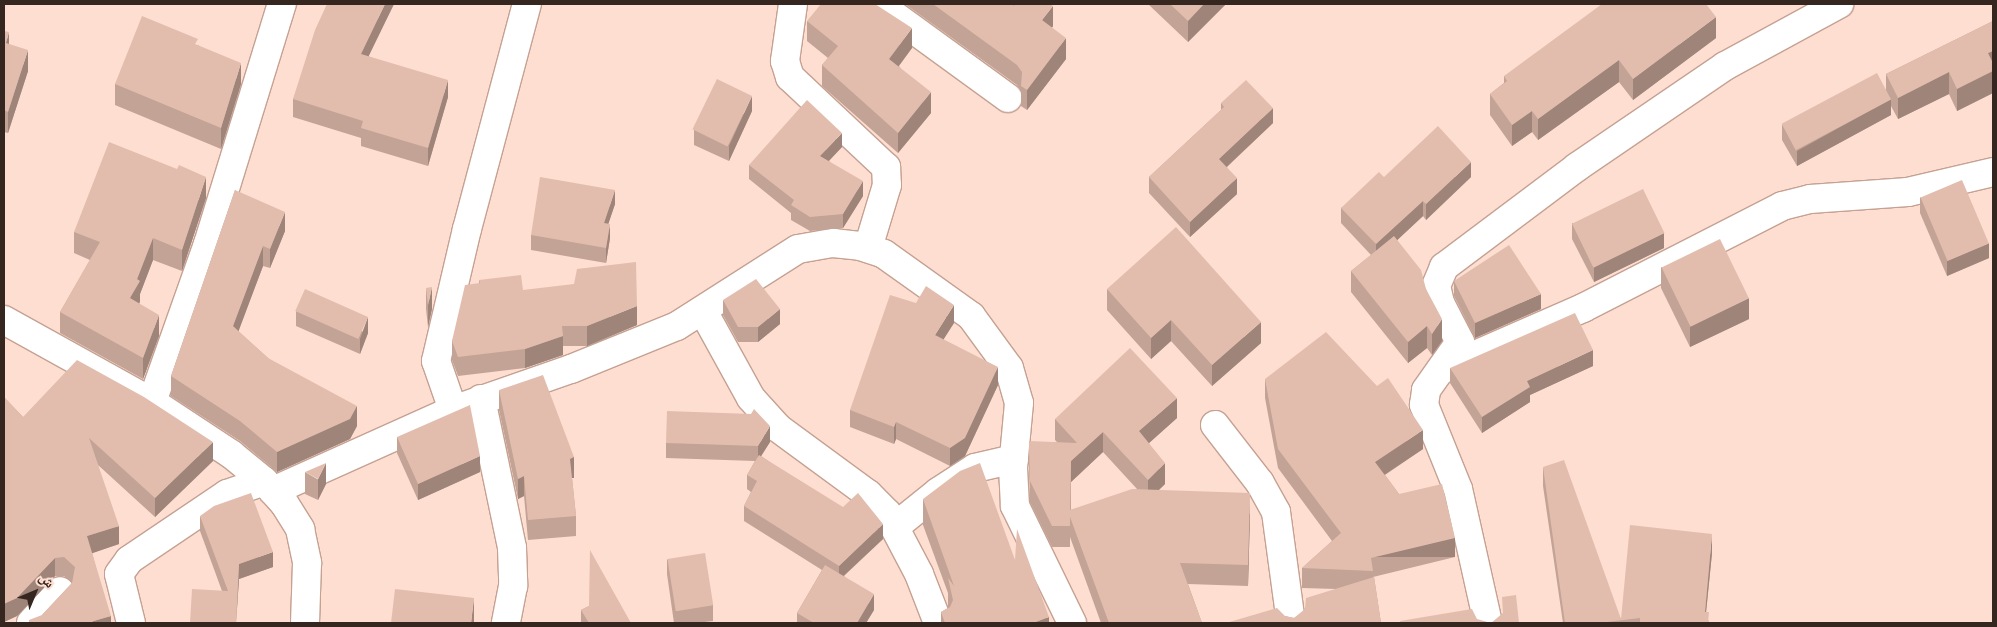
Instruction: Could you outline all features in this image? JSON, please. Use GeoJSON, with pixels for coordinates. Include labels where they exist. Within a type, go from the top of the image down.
{"type":"FeatureCollection","features":[{"type":"Feature","properties":{"kind":"street"},"geometry":{"type":"LineString","coordinates":[[152,402],[208,244],[282,4]]}},
{"type":"Feature","properties":{"kind":"street"},"geometry":{"type":"LineString","coordinates":[[453,410],[436,361],[467,229],[528,4]]}},
{"type":"Feature","properties":{"kind":"street"},"geometry":{"type":"LineString","coordinates":[[793,4],[785,61],[790,77],[886,167],[887,185],[868,248]]}},
{"type":"Feature","properties":{"kind":"street"},"geometry":{"type":"LineString","coordinates":[[1488,623],[1458,489],[1424,405],[1426,390],[1460,342],[1440,303],[1436,286],[1444,267],[1577,167],[1725,66],[1839,4]]}},
{"type":"Feature","properties":{"kind":"street"},"geometry":{"type":"LineString","coordinates":[[881,5],[1008,98]]}},
{"type":"Feature","properties":{"kind":"street"},"geometry":{"type":"LineString","coordinates":[[1440,371],[1583,308],[1782,206],[1810,199],[1908,192],[1993,172]]}},
{"type":"Feature","properties":{"kind":"street"},"geometry":{"type":"LineString","coordinates":[[131,623],[119,574],[129,560],[227,494],[268,486],[481,399],[571,369],[676,326],[798,249],[833,243],[868,248],[884,254],[937,290],[986,333],[1009,368],[1019,403],[1014,459],[1015,506],[1028,538],[1072,623]]}},
{"type":"Feature","properties":{"kind":"street"},"geometry":{"type":"LineString","coordinates":[[702,311],[752,398],[778,428],[868,494],[896,526],[937,622]]}},
{"type":"Feature","properties":{"kind":"street"},"geometry":{"type":"LineString","coordinates":[[4,320],[152,402],[231,454],[268,486],[300,529],[307,563],[305,623]]}},
{"type":"Feature","properties":{"kind":"street"},"geometry":{"type":"LineString","coordinates":[[481,399],[512,548],[513,586],[506,623]]}},
{"type":"Feature","properties":{"kind":"street"},"geometry":{"type":"LineString","coordinates":[[1215,425],[1260,482],[1276,512],[1291,623]]}},
{"type":"Feature","properties":{"kind":"street"},"geometry":{"type":"LineString","coordinates":[[896,526],[938,492],[975,468],[1014,459]]}},
{"type":"Feature","properties":{"kind":"street"},"geometry":{"type":"LineString","coordinates":[[31,623],[60,591]]}},
{"type":"Feature","properties":{"kind":"building"},"geometry":{"type":"Polygon","coordinates":[[[327,4],[385,4],[361,54],[448,80],[428,148],[361,128],[363,121],[293,99],[315,30],[327,4]]]}},
{"type":"Feature","properties":{"kind":"building"},"geometry":{"type":"Polygon","coordinates":[[[821,4],[875,4],[912,28],[889,59],[931,92],[898,133],[822,65],[838,46],[807,21],[821,4]]]}},
{"type":"Feature","properties":{"kind":"building"},"geometry":{"type":"Polygon","coordinates":[[[933,4],[1012,4],[1014,6],[1016,4],[1050,4],[1053,6],[1042,20],[1066,38],[1027,90],[1021,86],[1022,72],[1017,65],[933,4]]]}},
{"type":"Feature","properties":{"kind":"building"},"geometry":{"type":"Polygon","coordinates":[[[1170,4],[1204,4],[1188,21],[1170,4]]]}},
{"type":"Feature","properties":{"kind":"building"},"geometry":{"type":"Polygon","coordinates":[[[1602,4],[1706,4],[1716,17],[1633,79],[1619,60],[1538,119],[1532,111],[1512,125],[1490,94],[1507,81],[1504,76],[1602,4]]]}},
{"type":"Feature","properties":{"kind":"building"},"geometry":{"type":"Polygon","coordinates":[[[142,16],[198,39],[195,44],[241,63],[221,128],[115,84],[142,16]]]}},
{"type":"Feature","properties":{"kind":"building"},"geometry":{"type":"Polygon","coordinates":[[[1993,21],[1993,51],[1988,53],[1993,63],[1993,71],[1957,89],[1949,72],[1898,98],[1886,74],[1993,21]]]}},
{"type":"Feature","properties":{"kind":"building"},"geometry":{"type":"Polygon","coordinates":[[[4,31],[9,32],[6,43],[28,50],[8,112],[4,110],[4,31]]]}},
{"type":"Feature","properties":{"kind":"building"},"geometry":{"type":"Polygon","coordinates":[[[1877,73],[1891,99],[1796,150],[1782,124],[1877,73]]]}},
{"type":"Feature","properties":{"kind":"building"},"geometry":{"type":"Polygon","coordinates":[[[717,79],[752,96],[728,146],[692,129],[717,79]]]}},
{"type":"Feature","properties":{"kind":"building"},"geometry":{"type":"Polygon","coordinates":[[[1246,80],[1273,108],[1219,159],[1237,178],[1190,222],[1149,177],[1224,107],[1221,103],[1246,80]]]}},
{"type":"Feature","properties":{"kind":"building"},"geometry":{"type":"Polygon","coordinates":[[[807,100],[842,133],[820,156],[863,181],[843,214],[810,217],[791,205],[794,200],[749,165],[807,100]]]}},
{"type":"Feature","properties":{"kind":"building"},"geometry":{"type":"Polygon","coordinates":[[[1438,126],[1471,162],[1426,204],[1423,201],[1376,244],[1341,208],[1379,172],[1384,177],[1438,126]]]}},
{"type":"Feature","properties":{"kind":"building"},"geometry":{"type":"Polygon","coordinates":[[[109,142],[177,169],[179,165],[206,177],[182,250],[153,238],[137,279],[140,281],[130,298],[159,315],[143,358],[60,312],[100,242],[74,232],[109,142]]]}},
{"type":"Feature","properties":{"kind":"building"},"geometry":{"type":"Polygon","coordinates":[[[540,177],[615,190],[604,223],[610,224],[606,248],[531,235],[540,177]]]}},
{"type":"Feature","properties":{"kind":"building"},"geometry":{"type":"Polygon","coordinates":[[[1962,180],[1989,244],[1948,261],[1921,198],[1962,180]]]}},
{"type":"Feature","properties":{"kind":"building"},"geometry":{"type":"Polygon","coordinates":[[[1643,189],[1664,233],[1593,268],[1572,224],[1643,189]]]}},
{"type":"Feature","properties":{"kind":"building"},"geometry":{"type":"Polygon","coordinates":[[[235,190],[285,212],[270,249],[263,246],[233,326],[268,358],[357,406],[350,419],[277,452],[240,421],[171,376],[235,190]]]}},
{"type":"Feature","properties":{"kind":"building"},"geometry":{"type":"Polygon","coordinates":[[[1176,227],[1261,322],[1212,365],[1171,320],[1151,338],[1107,289],[1176,227]]]}},
{"type":"Feature","properties":{"kind":"building"},"geometry":{"type":"Polygon","coordinates":[[[1394,236],[1421,270],[1426,289],[1442,319],[1432,334],[1427,326],[1408,342],[1351,271],[1394,236]]]}},
{"type":"Feature","properties":{"kind":"building"},"geometry":{"type":"Polygon","coordinates":[[[1720,239],[1749,298],[1691,327],[1662,267],[1720,239]]]}},
{"type":"Feature","properties":{"kind":"building"},"geometry":{"type":"Polygon","coordinates":[[[1509,245],[1541,294],[1475,323],[1454,281],[1509,245]]]}},
{"type":"Feature","properties":{"kind":"building"},"geometry":{"type":"Polygon","coordinates":[[[636,262],[637,306],[587,326],[562,326],[563,336],[525,349],[458,357],[452,341],[465,285],[480,283],[479,280],[521,275],[523,290],[574,284],[577,269],[636,262]]]}},
{"type":"Feature","properties":{"kind":"building"},"geometry":{"type":"Polygon","coordinates":[[[756,279],[780,309],[758,327],[738,327],[723,300],[756,279]]]}},
{"type":"Feature","properties":{"kind":"building"},"geometry":{"type":"Polygon","coordinates":[[[926,286],[954,305],[935,335],[998,367],[965,438],[950,448],[896,422],[894,427],[850,410],[890,295],[916,303],[926,286]]]}},
{"type":"Feature","properties":{"kind":"building"},"geometry":{"type":"Polygon","coordinates":[[[432,287],[428,305],[426,288],[432,287]]]}},
{"type":"Feature","properties":{"kind":"building"},"geometry":{"type":"Polygon","coordinates":[[[305,289],[368,317],[358,339],[295,311],[305,289]]]}},
{"type":"Feature","properties":{"kind":"building"},"geometry":{"type":"Polygon","coordinates":[[[1575,313],[1593,350],[1527,381],[1530,387],[1482,417],[1450,368],[1575,313]]]}},
{"type":"Feature","properties":{"kind":"building"},"geometry":{"type":"Polygon","coordinates":[[[1326,332],[1377,386],[1388,378],[1423,430],[1375,462],[1399,494],[1442,484],[1455,538],[1371,558],[1373,571],[1302,568],[1341,533],[1278,449],[1265,379],[1326,332]]]}},
{"type":"Feature","properties":{"kind":"building"},"geometry":{"type":"Polygon","coordinates":[[[1130,348],[1177,398],[1139,431],[1165,463],[1148,480],[1103,432],[1071,461],[1070,510],[1132,489],[1250,493],[1248,565],[1180,563],[1202,623],[1109,623],[1070,517],[1070,526],[1052,526],[1030,481],[1029,441],[1077,443],[1055,419],[1130,348]]]}},
{"type":"Feature","properties":{"kind":"building"},"geometry":{"type":"Polygon","coordinates":[[[77,360],[144,397],[213,442],[155,498],[89,438],[119,526],[87,536],[111,616],[87,623],[29,623],[29,620],[42,615],[72,583],[75,567],[64,557],[55,558],[17,598],[4,604],[4,397],[23,417],[77,360]]]}},
{"type":"Feature","properties":{"kind":"building"},"geometry":{"type":"Polygon","coordinates":[[[543,375],[574,457],[570,459],[576,516],[528,520],[524,476],[518,479],[499,390],[543,375]]]}},
{"type":"Feature","properties":{"kind":"building"},"geometry":{"type":"Polygon","coordinates":[[[470,405],[480,456],[418,484],[397,437],[470,405]]]}},
{"type":"Feature","properties":{"kind":"building"},"geometry":{"type":"Polygon","coordinates":[[[754,409],[770,426],[758,446],[666,443],[667,411],[751,414],[754,409]]]}},
{"type":"Feature","properties":{"kind":"building"},"geometry":{"type":"Polygon","coordinates":[[[759,455],[843,507],[858,493],[883,524],[839,566],[744,506],[757,481],[747,475],[759,455]]]}},
{"type":"Feature","properties":{"kind":"building"},"geometry":{"type":"Polygon","coordinates":[[[1564,460],[1621,619],[1630,525],[1712,534],[1705,612],[1709,612],[1708,623],[1640,623],[1640,618],[1599,623],[1565,623],[1543,467],[1564,460]]]}},
{"type":"Feature","properties":{"kind":"building"},"geometry":{"type":"Polygon","coordinates":[[[326,463],[318,479],[305,472],[326,463]]]}},
{"type":"Feature","properties":{"kind":"building"},"geometry":{"type":"Polygon","coordinates":[[[980,463],[1015,560],[1017,529],[1049,617],[1033,623],[945,623],[941,612],[950,607],[953,600],[948,578],[954,586],[923,499],[960,471],[980,463]]]}},
{"type":"Feature","properties":{"kind":"building"},"geometry":{"type":"Polygon","coordinates":[[[251,493],[273,552],[239,564],[236,623],[190,623],[192,589],[228,591],[200,516],[214,506],[251,493]]]}},
{"type":"Feature","properties":{"kind":"building"},"geometry":{"type":"Polygon","coordinates":[[[590,550],[631,623],[589,623],[581,610],[589,606],[590,550]]]}},
{"type":"Feature","properties":{"kind":"building"},"geometry":{"type":"Polygon","coordinates":[[[705,553],[713,605],[676,611],[667,559],[705,553]]]}},
{"type":"Feature","properties":{"kind":"building"},"geometry":{"type":"Polygon","coordinates":[[[825,565],[874,594],[857,623],[814,623],[797,613],[825,565]]]}},
{"type":"Feature","properties":{"kind":"building"},"geometry":{"type":"Polygon","coordinates":[[[1374,577],[1381,623],[1226,623],[1277,608],[1285,616],[1294,618],[1305,609],[1306,598],[1374,577]]]}},
{"type":"Feature","properties":{"kind":"building"},"geometry":{"type":"Polygon","coordinates":[[[395,589],[474,598],[471,623],[391,623],[395,589]]]}},
{"type":"Feature","properties":{"kind":"building"},"geometry":{"type":"Polygon","coordinates":[[[1516,595],[1519,623],[1491,623],[1503,613],[1502,597],[1516,595]]]}},
{"type":"Feature","properties":{"kind":"building"},"geometry":{"type":"Polygon","coordinates":[[[1472,609],[1477,619],[1491,623],[1401,623],[1400,621],[1472,609]]]}}]}
